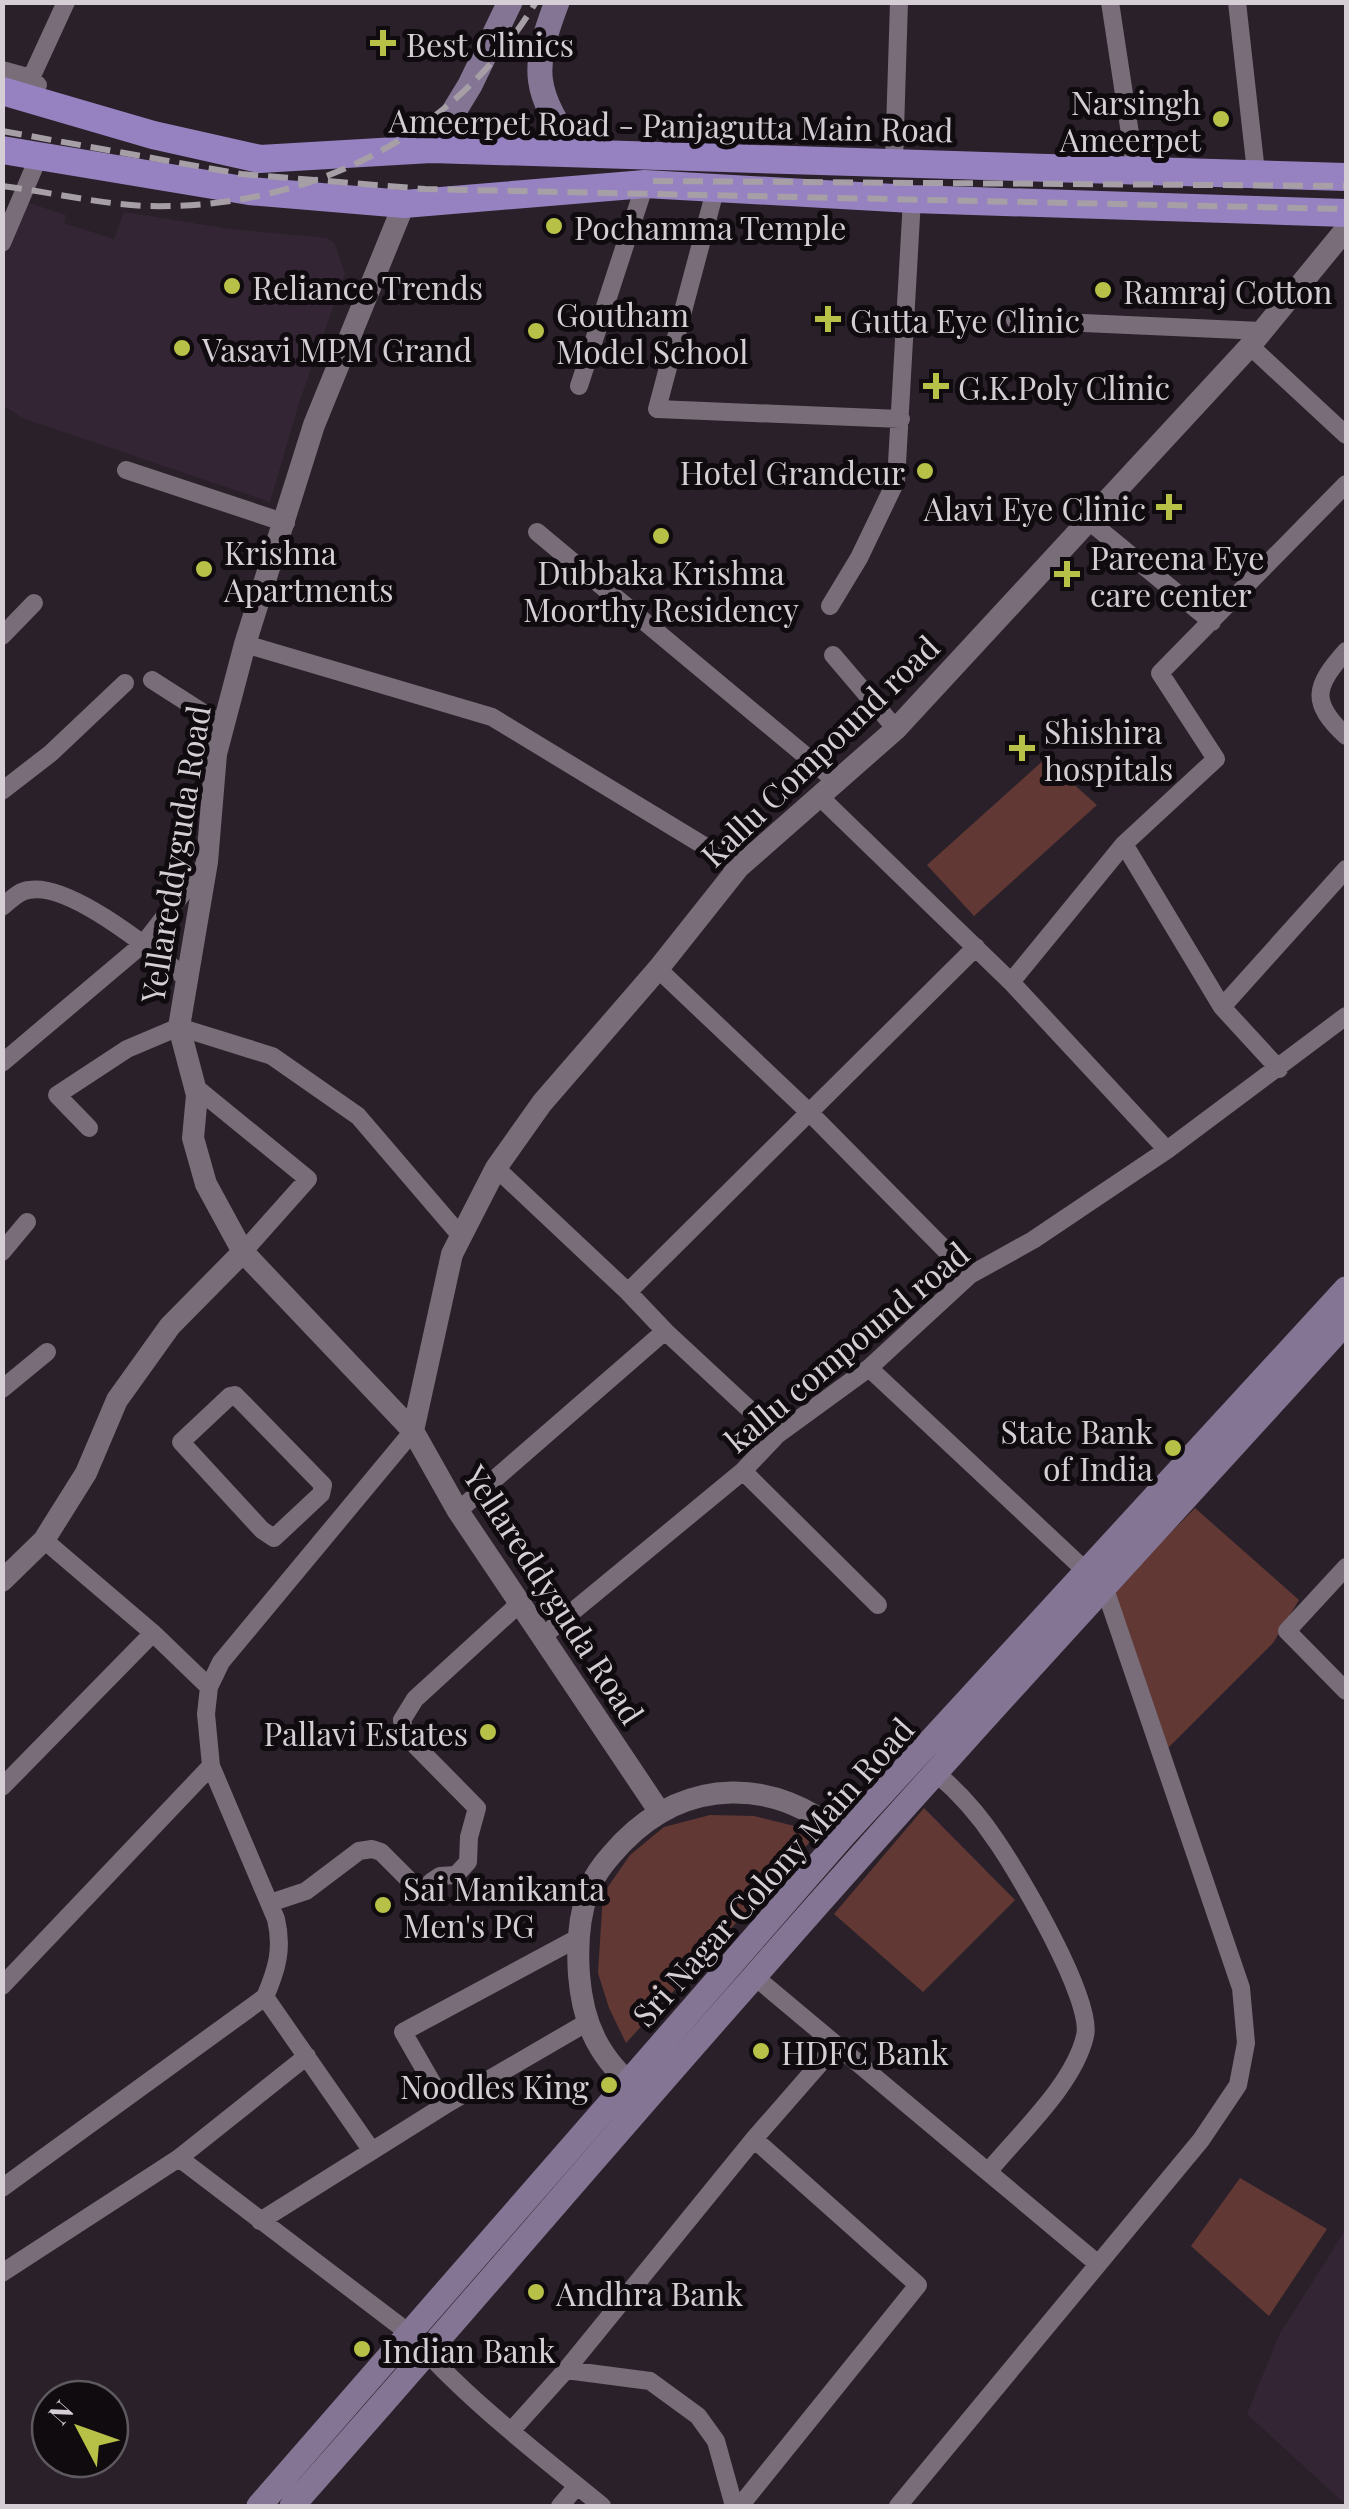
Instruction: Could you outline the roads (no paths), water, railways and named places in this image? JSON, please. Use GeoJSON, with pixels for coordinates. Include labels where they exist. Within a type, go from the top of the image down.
{"type":"FeatureCollection","features":[{"type":"Feature","properties":{"kind":"highway","name":"Ameerpet Road - Panjagutta Main Road"},"geometry":{"type":"LineString","coordinates":[[2,91],[153,135],[260,159],[431,149],[1136,173],[1346,176]]}},
{"type":"Feature","properties":{"kind":"highway","name":"Ameerpet Road - Panjagutta Main Road"},"geometry":{"type":"LineString","coordinates":[[2,150],[249,192],[404,204],[645,184],[912,199],[1346,213]]}},
{"type":"Feature","properties":{"kind":"main road"},"geometry":{"type":"LineString","coordinates":[[431,149],[470,85],[510,2]]}},
{"type":"Feature","properties":{"kind":"main road"},"geometry":{"type":"LineString","coordinates":[[557,2],[538,69],[546,108],[575,152]]}},
{"type":"Feature","properties":{"kind":"main road","name":"Sri Nagar Colony Main Road"},"geometry":{"type":"LineString","coordinates":[[292,2506],[427,2354],[843,1836],[1346,1289]]}},
{"type":"Feature","properties":{"kind":"main road","name":"Sri Nagar Colony Main Road"},"geometry":{"type":"LineString","coordinates":[[259,2506],[409,2333],[638,2091],[754,1976],[1346,1322]]}},
{"type":"Feature","properties":{"kind":"street"},"geometry":{"type":"LineString","coordinates":[[31,78],[66,2]]}},
{"type":"Feature","properties":{"kind":"street"},"geometry":{"type":"LineString","coordinates":[[894,162],[899,2]]}},
{"type":"Feature","properties":{"kind":"street"},"geometry":{"type":"LineString","coordinates":[[1110,2],[1136,173]]}},
{"type":"Feature","properties":{"kind":"street"},"geometry":{"type":"LineString","coordinates":[[1236,2],[1256,172]]}},
{"type":"Feature","properties":{"kind":"street"},"geometry":{"type":"LineString","coordinates":[[2,70],[31,78],[62,108]]}},
{"type":"Feature","properties":{"kind":"street"},"geometry":{"type":"LineString","coordinates":[[2,243],[38,156]]}},
{"type":"Feature","properties":{"kind":"street"},"geometry":{"type":"LineString","coordinates":[[580,386],[645,184]]}},
{"type":"Feature","properties":{"kind":"street"},"geometry":{"type":"LineString","coordinates":[[716,188],[656,409],[901,420]]}},
{"type":"Feature","properties":{"kind":"street"},"geometry":{"type":"LineString","coordinates":[[830,606],[859,558],[896,481],[912,199]]}},
{"type":"Feature","properties":{"kind":"street","name":"Yellareddyguda Road"},"geometry":{"type":"LineString","coordinates":[[404,204],[314,425],[216,754],[206,862],[178,1027],[194,1086],[193,1138],[206,1184],[244,1252],[412,1431],[458,1511],[660,1811]]}},
{"type":"Feature","properties":{"kind":"street","name":"Kallu Compound road"},"geometry":{"type":"LineString","coordinates":[[412,1431],[452,1254],[496,1168],[542,1103],[739,867],[896,729],[1256,338],[1346,229]]}},
{"type":"Feature","properties":{"kind":"street"},"geometry":{"type":"LineString","coordinates":[[1015,320],[1256,338],[1346,435]]}},
{"type":"Feature","properties":{"kind":"street"},"geometry":{"type":"LineString","coordinates":[[126,470],[286,523]]}},
{"type":"Feature","properties":{"kind":"street"},"geometry":{"type":"LineString","coordinates":[[1011,982],[1124,844],[1216,759],[1160,673],[1346,484]]}},
{"type":"Feature","properties":{"kind":"street"},"geometry":{"type":"LineString","coordinates":[[1089,521],[1212,622]]}},
{"type":"Feature","properties":{"kind":"street"},"geometry":{"type":"LineString","coordinates":[[537,532],[828,790],[1167,1150]]}},
{"type":"Feature","properties":{"kind":"street"},"geometry":{"type":"LineString","coordinates":[[2,636],[34,603]]}},
{"type":"Feature","properties":{"kind":"street"},"geometry":{"type":"LineString","coordinates":[[246,644],[492,717],[739,867]]}},
{"type":"Feature","properties":{"kind":"street"},"geometry":{"type":"LineString","coordinates":[[1346,651],[1321,685],[1318,699],[1326,717],[1346,736]]}},
{"type":"Feature","properties":{"kind":"street"},"geometry":{"type":"LineString","coordinates":[[832,655],[896,729]]}},
{"type":"Feature","properties":{"kind":"street"},"geometry":{"type":"LineString","coordinates":[[152,680],[224,726]]}},
{"type":"Feature","properties":{"kind":"street"},"geometry":{"type":"LineString","coordinates":[[2,790],[50,753],[125,683]]}},
{"type":"Feature","properties":{"kind":"street"},"geometry":{"type":"LineString","coordinates":[[1124,844],[1222,1007],[1279,1069]]}},
{"type":"Feature","properties":{"kind":"street"},"geometry":{"type":"LineString","coordinates":[[2,1063],[144,943],[206,862]]}},
{"type":"Feature","properties":{"kind":"street"},"geometry":{"type":"LineString","coordinates":[[1222,1007],[1346,869]]}},
{"type":"Feature","properties":{"kind":"street"},"geometry":{"type":"LineString","coordinates":[[2,907],[23,890],[37,889],[90,908],[144,943],[187,978]]}},
{"type":"Feature","properties":{"kind":"street"},"geometry":{"type":"LineString","coordinates":[[628,1292],[976,947]]}},
{"type":"Feature","properties":{"kind":"street"},"geometry":{"type":"LineString","coordinates":[[658,968],[811,1114],[970,1275]]}},
{"type":"Feature","properties":{"kind":"street","name":"kallu compound road"},"geometry":{"type":"LineString","coordinates":[[544,1636],[743,1471],[777,1436],[869,1368],[970,1275],[1034,1240],[1167,1150],[1346,1016]]}},
{"type":"Feature","properties":{"kind":"street"},"geometry":{"type":"LineString","coordinates":[[89,1128],[57,1095],[127,1050],[178,1027],[272,1056],[358,1116],[460,1235]]}},
{"type":"Feature","properties":{"kind":"street"},"geometry":{"type":"LineString","coordinates":[[2,1581],[44,1540],[86,1473],[118,1400],[170,1326],[244,1252],[308,1179],[194,1086]]}},
{"type":"Feature","properties":{"kind":"street"},"geometry":{"type":"LineString","coordinates":[[496,1168],[777,1436]]}},
{"type":"Feature","properties":{"kind":"street"},"geometry":{"type":"LineString","coordinates":[[2,1252],[27,1222]]}},
{"type":"Feature","properties":{"kind":"street"},"geometry":{"type":"LineString","coordinates":[[458,1511],[665,1330]]}},
{"type":"Feature","properties":{"kind":"street"},"geometry":{"type":"LineString","coordinates":[[2,1389],[47,1352]]}},
{"type":"Feature","properties":{"kind":"street"},"geometry":{"type":"LineString","coordinates":[[869,1368],[1106,1589],[1242,1988],[1246,2042],[1238,2085],[1201,2140],[898,2506]]}},
{"type":"Feature","properties":{"kind":"street"},"geometry":{"type":"LineString","coordinates":[[235,1395],[323,1485],[323,1492],[316,1498],[276,1537],[270,1537],[182,1440],[235,1395]]}},
{"type":"Feature","properties":{"kind":"street"},"geometry":{"type":"LineString","coordinates":[[2,2188],[264,1997],[278,1968],[281,1940],[270,1903],[211,1766],[206,1714],[209,1687],[221,1662],[412,1431]]}},
{"type":"Feature","properties":{"kind":"street"},"geometry":{"type":"LineString","coordinates":[[743,1471],[878,1605]]}},
{"type":"Feature","properties":{"kind":"street"},"geometry":{"type":"LineString","coordinates":[[316,1498],[340,1518]]}},
{"type":"Feature","properties":{"kind":"street"},"geometry":{"type":"LineString","coordinates":[[291,1522],[316,1546]]}},
{"type":"Feature","properties":{"kind":"street"},"geometry":{"type":"LineString","coordinates":[[44,1540],[209,1687]]}},
{"type":"Feature","properties":{"kind":"street"},"geometry":{"type":"LineString","coordinates":[[1346,1567],[1287,1631],[1346,1692]]}},
{"type":"Feature","properties":{"kind":"street"},"geometry":{"type":"LineString","coordinates":[[431,1882],[440,1876],[456,1875],[468,1862],[469,1837],[477,1808],[406,1735],[402,1720],[415,1699],[520,1603]]}},
{"type":"Feature","properties":{"kind":"street"},"geometry":{"type":"LineString","coordinates":[[2,1787],[152,1633]]}},
{"type":"Feature","properties":{"kind":"street"},"geometry":{"type":"LineString","coordinates":[[2,1986],[211,1766]]}},
{"type":"Feature","properties":{"kind":"street"},"geometry":{"type":"LineString","coordinates":[[936,1773],[961,1794],[998,1843],[1050,1934],[1082,2004],[1087,2030],[1077,2064],[988,2172]]}},
{"type":"Feature","properties":{"kind":"street"},"geometry":{"type":"LineString","coordinates":[[638,2091],[603,2054],[586,2023],[576,1939],[588,1890],[603,1863],[642,1823],[698,1796],[751,1792],[798,1805],[843,1836]]}},
{"type":"Feature","properties":{"kind":"street"},"geometry":{"type":"LineString","coordinates":[[270,1903],[306,1891],[359,1851],[382,1852],[410,1881]]}},
{"type":"Feature","properties":{"kind":"street"},"geometry":{"type":"LineString","coordinates":[[445,2105],[403,2032],[576,1939]]}},
{"type":"Feature","properties":{"kind":"street"},"geometry":{"type":"LineString","coordinates":[[754,1976],[1098,2264]]}},
{"type":"Feature","properties":{"kind":"street"},"geometry":{"type":"LineString","coordinates":[[264,1997],[372,2151]]}},
{"type":"Feature","properties":{"kind":"street"},"geometry":{"type":"LineString","coordinates":[[260,2221],[445,2105],[586,2023]]}},
{"type":"Feature","properties":{"kind":"street"},"geometry":{"type":"LineString","coordinates":[[511,2430],[566,2370],[754,2139],[836,2045]]}},
{"type":"Feature","properties":{"kind":"street"},"geometry":{"type":"LineString","coordinates":[[2,2273],[179,2158],[308,2056]]}},
{"type":"Feature","properties":{"kind":"street"},"geometry":{"type":"LineString","coordinates":[[737,2506],[918,2285],[754,2139]]}},
{"type":"Feature","properties":{"kind":"street"},"geometry":{"type":"LineString","coordinates":[[179,2158],[409,2333],[511,2430],[602,2506]]}},
{"type":"Feature","properties":{"kind":"street"},"geometry":{"type":"LineString","coordinates":[[566,2370],[650,2381],[698,2416],[716,2441],[737,2506]]}},
{"type":"Feature","properties":{"kind":"street"},"geometry":{"type":"LineString","coordinates":[[560,2506],[577,2486]]}},
{"type":"Feature","properties":{"kind":"railway"},"geometry":{"type":"LineString","coordinates":[[2,186],[147,206],[205,204],[262,195],[317,179],[370,157],[418,128],[463,92],[502,50],[536,2]]}},
{"type":"Feature","properties":{"kind":"railway"},"geometry":{"type":"LineString","coordinates":[[2,131],[241,174],[425,189],[1346,209]]}},
{"type":"Feature","properties":{"kind":"railway"},"geometry":{"type":"LineString","coordinates":[[653,181],[1346,186]]}},
{"type":"Feature","properties":{"kind":"place","name":"Best Clinics"},"geometry":{"type":"Point","coordinates":[383,43]}},
{"type":"Feature","properties":{"kind":"place","name":"Narsingh Ameerpet"},"geometry":{"type":"Point","coordinates":[1221,119]}},
{"type":"Feature","properties":{"kind":"place","name":"Pochamma Temple"},"geometry":{"type":"Point","coordinates":[554,226]}},
{"type":"Feature","properties":{"kind":"place","name":"Reliance Trends"},"geometry":{"type":"Point","coordinates":[232,286]}},
{"type":"Feature","properties":{"kind":"place","name":"Ramraj Cotton"},"geometry":{"type":"Point","coordinates":[1103,290]}},
{"type":"Feature","properties":{"kind":"place","name":"Gutta Eye Clinic"},"geometry":{"type":"Point","coordinates":[828,319]}},
{"type":"Feature","properties":{"kind":"place","name":"Goutham Model School"},"geometry":{"type":"Point","coordinates":[536,331]}},
{"type":"Feature","properties":{"kind":"place","name":"Vasavi MPM Grand"},"geometry":{"type":"Point","coordinates":[182,348]}},
{"type":"Feature","properties":{"kind":"place","name":"G.K.Poly Clinic"},"geometry":{"type":"Point","coordinates":[936,386]}},
{"type":"Feature","properties":{"kind":"place","name":"Hotel Grandeur"},"geometry":{"type":"Point","coordinates":[925,471]}},
{"type":"Feature","properties":{"kind":"place","name":"Alavi Eye Clinic"},"geometry":{"type":"Point","coordinates":[1169,507]}},
{"type":"Feature","properties":{"kind":"place","name":"Dubbaka Krishna Moorthy Residency"},"geometry":{"type":"Point","coordinates":[661,536]}},
{"type":"Feature","properties":{"kind":"place","name":"Krishna Apartments"},"geometry":{"type":"Point","coordinates":[204,569]}},
{"type":"Feature","properties":{"kind":"place","name":"Pareena Eye care center"},"geometry":{"type":"Point","coordinates":[1067,574]}},
{"type":"Feature","properties":{"kind":"place","name":"Shishira hospitals"},"geometry":{"type":"Point","coordinates":[1022,748]}},
{"type":"Feature","properties":{"kind":"place","name":"State Bank of India"},"geometry":{"type":"Point","coordinates":[1173,1448]}},
{"type":"Feature","properties":{"kind":"place","name":"Pallavi Estates"},"geometry":{"type":"Point","coordinates":[488,1732]}},
{"type":"Feature","properties":{"kind":"place","name":"Sai Manikanta Men's PG"},"geometry":{"type":"Point","coordinates":[383,1905]}},
{"type":"Feature","properties":{"kind":"place","name":"HDFC Bank"},"geometry":{"type":"Point","coordinates":[761,2051]}},
{"type":"Feature","properties":{"kind":"place","name":"Noodles King"},"geometry":{"type":"Point","coordinates":[609,2085]}},
{"type":"Feature","properties":{"kind":"place","name":"Andhra Bank"},"geometry":{"type":"Point","coordinates":[536,2292]}},
{"type":"Feature","properties":{"kind":"place","name":"Indian Bank"},"geometry":{"type":"Point","coordinates":[362,2349]}}]}
